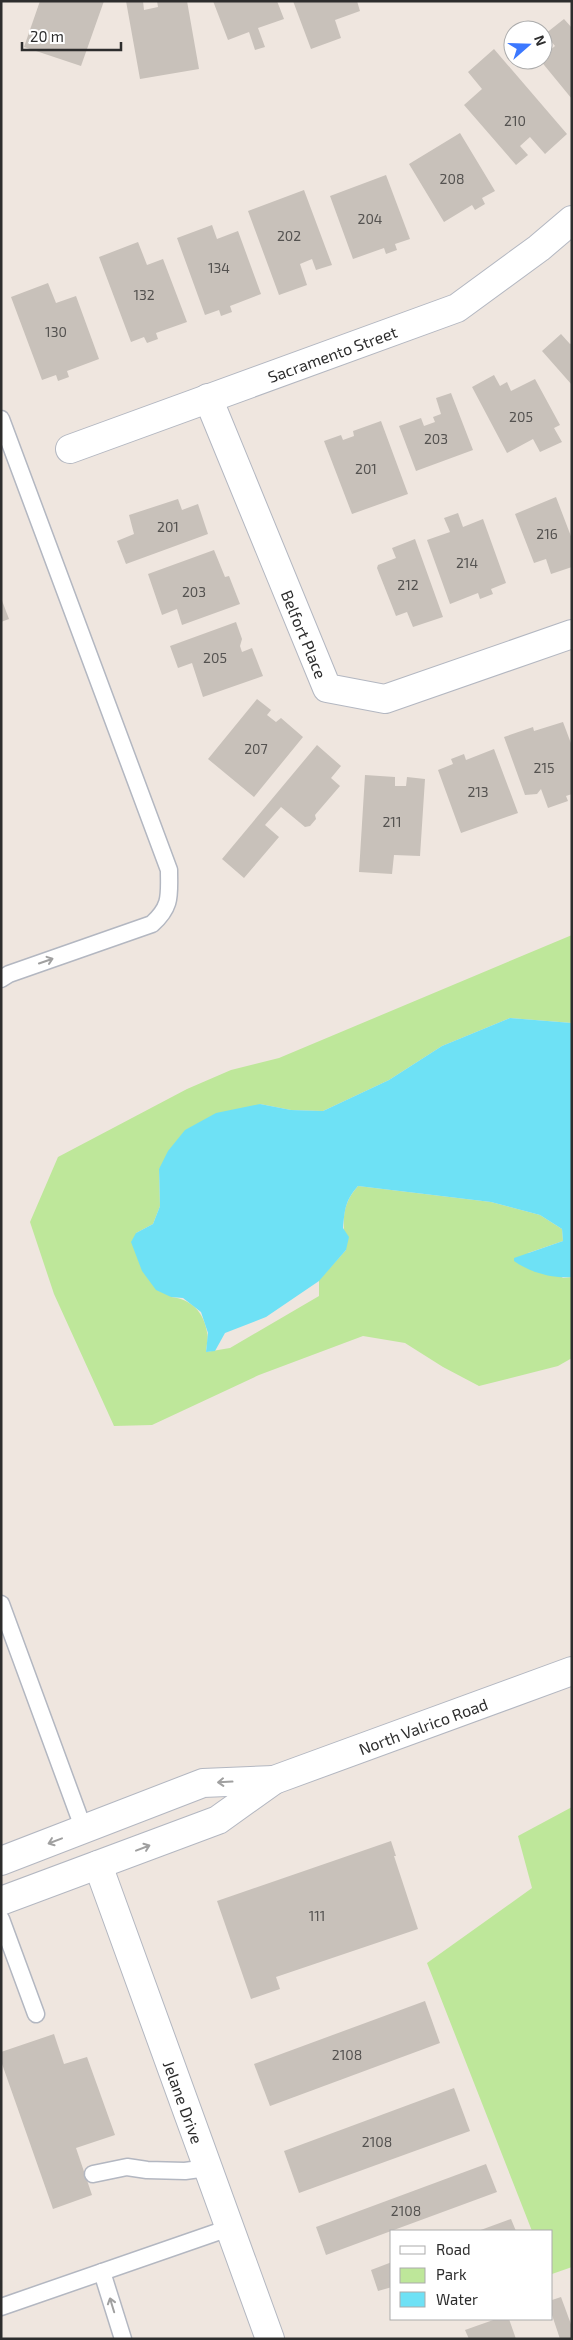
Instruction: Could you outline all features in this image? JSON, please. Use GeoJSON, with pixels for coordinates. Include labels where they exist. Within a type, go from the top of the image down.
{"type":"FeatureCollection","features":[{"type":"Feature","properties":{"kind":"street","name":"Sacramento Street"},"geometry":{"type":"LineString","coordinates":[[70,449],[457,308],[539,248],[572,220]]}},
{"type":"Feature","properties":{"kind":"street","name":"Belfort Place"},"geometry":{"type":"LineString","coordinates":[[208,398],[327,688],[385,699],[572,634]]}},
{"type":"Feature","properties":{"kind":"street","name":"North Valrico Road"},"geometry":{"type":"LineString","coordinates":[[1,1901],[218,1820],[274,1780],[572,1671]]}},
{"type":"Feature","properties":{"kind":"street","name":"North Valrico Road"},"geometry":{"type":"LineString","coordinates":[[1,1861],[203,1783],[274,1780]]}},
{"type":"Feature","properties":{"kind":"street","name":"Jelane Drive"},"geometry":{"type":"LineString","coordinates":[[98,1865],[270,2339]]}},
{"type":"Feature","properties":{"kind":"lane"},"geometry":{"type":"LineString","coordinates":[[1,419],[168,870],[168,903],[163,914],[152,924],[1,978]]}},
{"type":"Feature","properties":{"kind":"lane"},"geometry":{"type":"LineString","coordinates":[[2,1607],[84,1830]]}},
{"type":"Feature","properties":{"kind":"lane"},"geometry":{"type":"LineString","coordinates":[[1,1919],[36,2014]]}},
{"type":"Feature","properties":{"kind":"lane"},"geometry":{"type":"LineString","coordinates":[[94,2174],[127,2167],[147,2170],[185,2171],[207,2168]]}},
{"type":"Feature","properties":{"kind":"lane"},"geometry":{"type":"LineString","coordinates":[[1,2306],[229,2228]]}},
{"type":"Feature","properties":{"kind":"lane"},"geometry":{"type":"LineString","coordinates":[[102,2272],[123,2339]]}},
{"type":"Feature","properties":{"kind":"green space"},"geometry":{"type":"Polygon","coordinates":[[[572,935],[572,1023],[510,1018],[442,1046],[389,1080],[323,1111],[291,1110],[260,1104],[159,1169],[160,1206],[153,1224],[136,1233],[171,1297],[185,1300],[203,1318],[208,1335],[206,1352],[230,1348],[319,1296],[319,1280],[346,1250],[344,1216],[348,1201],[358,1186],[491,1202],[540,1215],[562,1229],[563,1241],[528,1253],[563,1278],[572,1277],[572,1358],[558,1366],[479,1386],[443,1367],[405,1343],[363,1336],[259,1375],[152,1425],[114,1426],[54,1294],[30,1222],[58,1157],[187,1089],[231,1070],[279,1058],[572,935]]]}},
{"type":"Feature","properties":{"kind":"green space"},"geometry":{"type":"Polygon","coordinates":[[[572,1807],[572,2267],[553,2274],[553,2230],[532,2230],[427,1963],[532,1888],[518,1836],[572,1807]]]}},
{"type":"Feature","properties":{"kind":"water"},"geometry":{"type":"Polygon","coordinates":[[[510,1018],[572,1023],[572,1277],[541,1274],[514,1261],[514,1258],[563,1241],[562,1229],[540,1215],[491,1202],[358,1186],[350,1196],[345,1210],[343,1228],[349,1237],[346,1250],[319,1281],[266,1317],[225,1333],[215,1351],[206,1352],[208,1333],[201,1312],[183,1298],[171,1297],[156,1290],[142,1271],[131,1242],[136,1233],[153,1224],[160,1206],[159,1169],[168,1151],[185,1130],[216,1113],[260,1104],[291,1110],[323,1111],[389,1080],[442,1046],[510,1018]]]}},
{"type":"Feature","properties":{"kind":"building"},"geometry":{"type":"Polygon","coordinates":[[[40,1],[104,1],[81,66],[24,47],[40,1]]]}},
{"type":"Feature","properties":{"kind":"building"},"geometry":{"type":"Polygon","coordinates":[[[126,1],[143,1],[144,10],[158,7],[157,1],[187,1],[199,69],[140,79],[126,1]]]}},
{"type":"Feature","properties":{"kind":"building"},"geometry":{"type":"Polygon","coordinates":[[[213,1],[277,1],[284,19],[258,28],[265,47],[255,50],[249,32],[228,40],[213,1]]]}},
{"type":"Feature","properties":{"kind":"building"},"geometry":{"type":"Polygon","coordinates":[[[293,1],[357,1],[360,11],[335,20],[341,38],[311,49],[293,1]]]}},
{"type":"Feature","properties":{"kind":"building"},"geometry":{"type":"Polygon","coordinates":[[[564,19],[572,28],[572,99],[548,70],[553,70],[553,48],[555,46],[553,44],[553,28],[564,19]]]}},
{"type":"Feature","properties":{"kind":"building"},"geometry":{"type":"Polygon","coordinates":[[[494,49],[503,59],[503,70],[512,70],[567,134],[545,154],[530,137],[520,146],[528,155],[516,165],[464,105],[482,89],[468,72],[494,49]]]}},
{"type":"Feature","properties":{"kind":"building"},"geometry":{"type":"Polygon","coordinates":[[[460,133],[495,191],[482,198],[485,204],[475,210],[472,205],[444,222],[409,164],[460,133]]]}},
{"type":"Feature","properties":{"kind":"building"},"geometry":{"type":"Polygon","coordinates":[[[386,175],[410,239],[395,244],[397,250],[386,254],[384,248],[353,259],[330,196],[386,175]]]}},
{"type":"Feature","properties":{"kind":"building"},"geometry":{"type":"Polygon","coordinates":[[[304,190],[332,265],[316,270],[312,259],[300,264],[307,285],[279,295],[248,211],[304,190]]]}},
{"type":"Feature","properties":{"kind":"building"},"geometry":{"type":"Polygon","coordinates":[[[212,225],[217,239],[238,231],[261,294],[230,306],[232,312],[221,316],[219,310],[205,315],[177,238],[212,225]]]}},
{"type":"Feature","properties":{"kind":"building"},"geometry":{"type":"Polygon","coordinates":[[[138,242],[147,265],[163,259],[187,322],[156,333],[158,339],[147,343],[144,337],[131,342],[99,257],[138,242]]]}},
{"type":"Feature","properties":{"kind":"building"},"geometry":{"type":"Polygon","coordinates":[[[48,283],[56,303],[76,296],[99,359],[67,371],[69,377],[58,381],[56,375],[42,380],[11,297],[48,283]]]}},
{"type":"Feature","properties":{"kind":"building"},"geometry":{"type":"Polygon","coordinates":[[[561,334],[570,344],[572,343],[572,385],[542,351],[561,334]]]}},
{"type":"Feature","properties":{"kind":"building"},"geometry":{"type":"Polygon","coordinates":[[[494,375],[500,386],[507,382],[511,391],[535,379],[560,425],[554,428],[562,442],[540,452],[533,439],[507,453],[472,387],[494,375]]]}},
{"type":"Feature","properties":{"kind":"building"},"geometry":{"type":"Polygon","coordinates":[[[451,393],[473,450],[416,471],[399,426],[421,418],[424,426],[435,422],[433,417],[441,414],[436,398],[451,393]]]}},
{"type":"Feature","properties":{"kind":"building"},"geometry":{"type":"Polygon","coordinates":[[[381,421],[408,494],[352,514],[324,441],[341,435],[343,440],[354,436],[353,431],[381,421]]]}},
{"type":"Feature","properties":{"kind":"building"},"geometry":{"type":"Polygon","coordinates":[[[556,497],[572,539],[572,567],[551,574],[546,559],[534,563],[515,514],[556,497]]]}},
{"type":"Feature","properties":{"kind":"building"},"geometry":{"type":"Polygon","coordinates":[[[178,499],[182,510],[198,504],[208,534],[126,564],[117,541],[134,534],[129,515],[178,499]]]}},
{"type":"Feature","properties":{"kind":"building"},"geometry":{"type":"Polygon","coordinates":[[[458,513],[463,527],[483,519],[506,583],[491,589],[493,594],[480,599],[478,593],[450,604],[427,540],[450,532],[444,518],[458,513]]]}},
{"type":"Feature","properties":{"kind":"building"},"geometry":{"type":"Polygon","coordinates":[[[415,539],[443,617],[413,627],[407,612],[396,616],[377,568],[378,565],[396,558],[392,548],[415,539]]]}},
{"type":"Feature","properties":{"kind":"building"},"geometry":{"type":"Polygon","coordinates":[[[214,550],[225,577],[229,576],[240,604],[182,625],[177,609],[162,615],[148,574],[214,550]]]}},
{"type":"Feature","properties":{"kind":"building"},"geometry":{"type":"Polygon","coordinates":[[[1,598],[9,619],[1,622],[1,598]]]}},
{"type":"Feature","properties":{"kind":"building"},"geometry":{"type":"Polygon","coordinates":[[[236,622],[242,639],[240,646],[242,652],[252,648],[263,676],[203,697],[192,663],[178,668],[170,646],[236,622]]]}},
{"type":"Feature","properties":{"kind":"building"},"geometry":{"type":"Polygon","coordinates":[[[257,699],[271,710],[267,715],[276,722],[281,718],[303,737],[254,797],[208,759],[257,699]]]}},
{"type":"Feature","properties":{"kind":"building"},"geometry":{"type":"Polygon","coordinates":[[[563,722],[572,746],[572,794],[566,796],[568,801],[548,808],[541,789],[537,794],[525,795],[504,737],[533,727],[534,731],[563,722]]]}},
{"type":"Feature","properties":{"kind":"building"},"geometry":{"type":"Polygon","coordinates":[[[317,745],[341,766],[331,778],[340,786],[315,815],[316,819],[310,826],[305,827],[281,807],[265,825],[279,837],[244,878],[222,859],[317,745]]]}},
{"type":"Feature","properties":{"kind":"building"},"geometry":{"type":"Polygon","coordinates":[[[494,749],[518,813],[461,833],[438,770],[453,764],[451,759],[464,754],[466,760],[494,749]]]}},
{"type":"Feature","properties":{"kind":"building"},"geometry":{"type":"Polygon","coordinates":[[[365,775],[395,777],[395,786],[406,786],[407,777],[425,779],[420,856],[394,855],[392,874],[359,872],[365,775]]]}},
{"type":"Feature","properties":{"kind":"building"},"geometry":{"type":"Polygon","coordinates":[[[391,1841],[396,1856],[394,1856],[418,1929],[276,1977],[280,1989],[251,1999],[217,1901],[391,1841]]]}},
{"type":"Feature","properties":{"kind":"building"},"geometry":{"type":"Polygon","coordinates":[[[425,2001],[440,2043],[270,2106],[254,2064],[425,2001]]]}},
{"type":"Feature","properties":{"kind":"building"},"geometry":{"type":"Polygon","coordinates":[[[54,2034],[64,2064],[87,2057],[115,2135],[76,2148],[92,2195],[53,2209],[1,2061],[1,2052],[54,2034]]]}},
{"type":"Feature","properties":{"kind":"building"},"geometry":{"type":"Polygon","coordinates":[[[454,2088],[470,2131],[299,2193],[284,2151],[454,2088]]]}},
{"type":"Feature","properties":{"kind":"building"},"geometry":{"type":"Polygon","coordinates":[[[486,2164],[497,2192],[326,2255],[316,2227],[486,2164]]]}},
{"type":"Feature","properties":{"kind":"building"},"geometry":{"type":"Polygon","coordinates":[[[511,2219],[516,2230],[481,2230],[511,2219]]]}},
{"type":"Feature","properties":{"kind":"building"},"geometry":{"type":"Polygon","coordinates":[[[390,2263],[390,2288],[378,2291],[371,2270],[390,2263]]]}},
{"type":"Feature","properties":{"kind":"building"},"geometry":{"type":"Polygon","coordinates":[[[561,2297],[572,2327],[572,2339],[560,2339],[553,2318],[553,2300],[561,2297]]]}},
{"type":"Feature","properties":{"kind":"building"},"geometry":{"type":"Polygon","coordinates":[[[493,2320],[509,2320],[516,2339],[469,2339],[465,2330],[493,2320]]]}}]}
